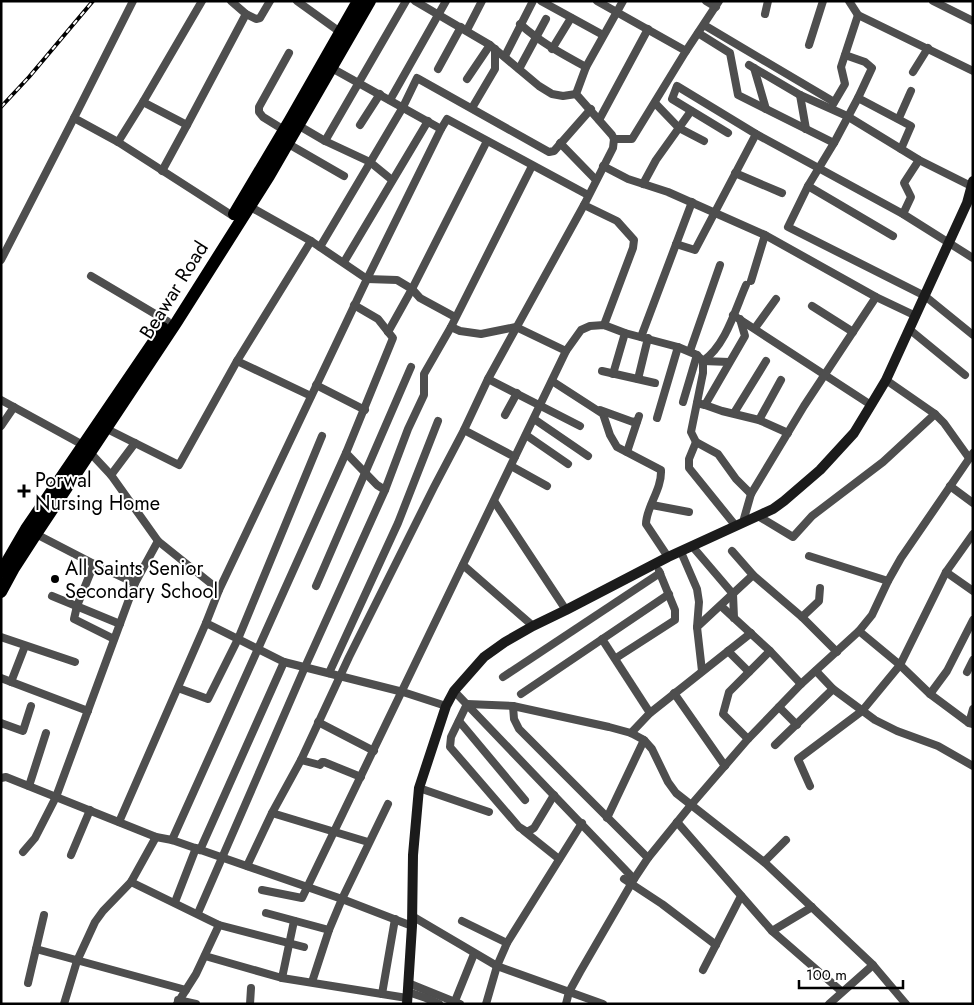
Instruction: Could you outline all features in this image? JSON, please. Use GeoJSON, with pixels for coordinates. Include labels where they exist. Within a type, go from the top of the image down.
{"type":"FeatureCollection","features":[{"type":"Feature","properties":{"kind":"main road","name":"Beawar Road"},"geometry":{"type":"LineString","coordinates":[[326,66],[340,32],[358,1]]}},
{"type":"Feature","properties":{"kind":"main road","name":"Beawar Road"},"geometry":{"type":"LineString","coordinates":[[87,449],[107,429],[176,323],[326,66],[370,1]]}},
{"type":"Feature","properties":{"kind":"main road","name":"Beawar Road"},"geometry":{"type":"LineString","coordinates":[[1,592],[7,568],[87,449],[233,216],[245,204]]}},
{"type":"Feature","properties":{"kind":"street"},"geometry":{"type":"LineString","coordinates":[[1,260],[133,1]]}},
{"type":"Feature","properties":{"kind":"street"},"geometry":{"type":"LineString","coordinates":[[118,142],[202,1]]}},
{"type":"Feature","properties":{"kind":"street"},"geometry":{"type":"LineString","coordinates":[[231,1],[240,4],[246,14],[256,19],[260,18],[270,1]]}},
{"type":"Feature","properties":{"kind":"street"},"geometry":{"type":"LineString","coordinates":[[297,1],[308,4],[340,32]]}},
{"type":"Feature","properties":{"kind":"street"},"geometry":{"type":"LineString","coordinates":[[325,141],[406,1]]}},
{"type":"Feature","properties":{"kind":"street"},"geometry":{"type":"LineString","coordinates":[[414,1],[464,28],[498,51],[539,86],[552,94],[562,96],[576,94]]}},
{"type":"Feature","properties":{"kind":"street"},"geometry":{"type":"LineString","coordinates":[[390,100],[446,1]]}},
{"type":"Feature","properties":{"kind":"street"},"geometry":{"type":"LineString","coordinates":[[438,69],[482,1]]}},
{"type":"Feature","properties":{"kind":"street"},"geometry":{"type":"LineString","coordinates":[[467,79],[498,51],[520,24],[533,1]]}},
{"type":"Feature","properties":{"kind":"street"},"geometry":{"type":"LineString","coordinates":[[541,1],[603,35]]}},
{"type":"Feature","properties":{"kind":"street"},"geometry":{"type":"LineString","coordinates":[[597,1],[686,51]]}},
{"type":"Feature","properties":{"kind":"street"},"geometry":{"type":"LineString","coordinates":[[576,94],[586,67],[623,1]]}},
{"type":"Feature","properties":{"kind":"street"},"geometry":{"type":"LineString","coordinates":[[614,139],[632,139],[686,51],[718,4],[706,1]]}},
{"type":"Feature","properties":{"kind":"street"},"geometry":{"type":"LineString","coordinates":[[765,14],[768,1]]}},
{"type":"Feature","properties":{"kind":"street"},"geometry":{"type":"LineString","coordinates":[[809,46],[823,1]]}},
{"type":"Feature","properties":{"kind":"street"},"geometry":{"type":"LineString","coordinates":[[849,1],[858,15],[973,71]]}},
{"type":"Feature","properties":{"kind":"street"},"geometry":{"type":"LineString","coordinates":[[934,1],[972,18]]}},
{"type":"Feature","properties":{"kind":"street"},"geometry":{"type":"LineString","coordinates":[[162,171],[246,14]]}},
{"type":"Feature","properties":{"kind":"street"},"geometry":{"type":"LineString","coordinates":[[832,105],[845,84],[841,73],[858,15]]}},
{"type":"Feature","properties":{"kind":"street"},"geometry":{"type":"LineString","coordinates":[[552,49],[571,18]]}},
{"type":"Feature","properties":{"kind":"street"},"geometry":{"type":"LineString","coordinates":[[519,69],[546,20]]}},
{"type":"Feature","properties":{"kind":"street"},"geometry":{"type":"LineString","coordinates":[[520,24],[552,49],[586,67]]}},
{"type":"Feature","properties":{"kind":"street"},"geometry":{"type":"LineString","coordinates":[[407,996],[419,788],[446,706],[454,691],[484,657],[505,642],[692,546],[773,509],[784,502],[820,470],[854,433],[886,380],[971,195],[919,160],[704,25]]}},
{"type":"Feature","properties":{"kind":"street"},"geometry":{"type":"LineString","coordinates":[[600,120],[648,29]]}},
{"type":"Feature","properties":{"kind":"street"},"geometry":{"type":"LineString","coordinates":[[698,33],[730,53],[738,95],[834,143]]}},
{"type":"Feature","properties":{"kind":"street"},"geometry":{"type":"LineString","coordinates":[[913,72],[928,48]]}},
{"type":"Feature","properties":{"kind":"street"},"geometry":{"type":"LineString","coordinates":[[472,108],[495,69],[498,51]]}},
{"type":"Feature","properties":{"kind":"street"},"geometry":{"type":"LineString","coordinates":[[289,53],[259,107],[259,112],[263,117],[288,131],[344,176]]}},
{"type":"Feature","properties":{"kind":"street"},"geometry":{"type":"LineString","coordinates":[[845,55],[865,62],[872,68],[834,143],[808,186],[788,228],[925,296],[973,336]]}},
{"type":"Feature","properties":{"kind":"street"},"geometry":{"type":"LineString","coordinates":[[326,66],[441,129]]}},
{"type":"Feature","properties":{"kind":"street"},"geometry":{"type":"LineString","coordinates":[[766,109],[752,67],[800,95],[832,105]]}},
{"type":"Feature","properties":{"kind":"street"},"geometry":{"type":"LineString","coordinates":[[320,247],[403,107],[417,78],[549,152],[557,147],[591,109]]}},
{"type":"Feature","properties":{"kind":"street"},"geometry":{"type":"LineString","coordinates":[[728,133],[672,99],[677,86],[756,134],[902,214],[973,258]]}},
{"type":"Feature","properties":{"kind":"street"},"geometry":{"type":"LineString","coordinates":[[898,118],[911,92]]}},
{"type":"Feature","properties":{"kind":"street"},"geometry":{"type":"LineString","coordinates":[[360,125],[380,94]]}},
{"type":"Feature","properties":{"kind":"street"},"geometry":{"type":"LineString","coordinates":[[247,866],[488,379],[584,205],[613,148],[614,139],[591,109],[576,94]]}},
{"type":"Feature","properties":{"kind":"street"},"geometry":{"type":"LineString","coordinates":[[800,95],[806,129]]}},
{"type":"Feature","properties":{"kind":"street"},"geometry":{"type":"LineString","coordinates":[[858,98],[911,126],[901,149]]}},
{"type":"Feature","properties":{"kind":"street"},"geometry":{"type":"LineString","coordinates":[[143,102],[187,125]]}},
{"type":"Feature","properties":{"kind":"street"},"geometry":{"type":"LineString","coordinates":[[655,103],[679,128],[704,141]]}},
{"type":"Feature","properties":{"kind":"street"},"geometry":{"type":"LineString","coordinates":[[643,184],[656,160],[691,111]]}},
{"type":"Feature","properties":{"kind":"street"},"geometry":{"type":"LineString","coordinates":[[74,118],[118,142],[233,216]]}},
{"type":"Feature","properties":{"kind":"street"},"geometry":{"type":"LineString","coordinates":[[119,822],[206,624],[219,590],[354,305],[447,119],[588,195]]}},
{"type":"Feature","properties":{"kind":"street"},"geometry":{"type":"LineString","coordinates":[[344,262],[428,121]]}},
{"type":"Feature","properties":{"kind":"street"},"geometry":{"type":"LineString","coordinates":[[288,131],[325,141],[370,162],[392,180]]}},
{"type":"Feature","properties":{"kind":"street"},"geometry":{"type":"LineString","coordinates":[[676,244],[695,250],[756,134]]}},
{"type":"Feature","properties":{"kind":"street"},"geometry":{"type":"LineString","coordinates":[[388,332],[412,289],[487,141]]}},
{"type":"Feature","properties":{"kind":"street"},"geometry":{"type":"LineString","coordinates":[[557,147],[596,180]]}},
{"type":"Feature","properties":{"kind":"street"},"geometry":{"type":"LineString","coordinates":[[902,214],[911,197],[904,182],[919,160]]}},
{"type":"Feature","properties":{"kind":"street"},"geometry":{"type":"LineString","coordinates":[[198,913],[305,667],[385,490],[408,430],[424,395],[424,374],[451,327],[532,166]]}},
{"type":"Feature","properties":{"kind":"street"},"geometry":{"type":"LineString","coordinates":[[603,166],[628,178],[692,202],[765,235],[876,297],[916,316]]}},
{"type":"Feature","properties":{"kind":"street"},"geometry":{"type":"LineString","coordinates":[[735,173],[782,193]]}},
{"type":"Feature","properties":{"kind":"street"},"geometry":{"type":"LineString","coordinates":[[808,186],[893,236]]}},
{"type":"Feature","properties":{"kind":"street"},"geometry":{"type":"LineString","coordinates":[[638,380],[645,338],[692,202]]}},
{"type":"Feature","properties":{"kind":"street"},"geometry":{"type":"LineString","coordinates":[[245,204],[311,241],[368,279],[397,280],[412,289],[420,298],[455,317]]}},
{"type":"Feature","properties":{"kind":"street"},"geometry":{"type":"LineString","coordinates":[[584,205],[617,221],[630,233],[634,240],[634,248],[604,326]]}},
{"type":"Feature","properties":{"kind":"street"},"geometry":{"type":"LineString","coordinates":[[683,402],[700,358],[714,352],[736,317],[765,235]]}},
{"type":"Feature","properties":{"kind":"street"},"geometry":{"type":"LineString","coordinates":[[107,429],[180,465],[237,361],[311,241]]}},
{"type":"Feature","properties":{"kind":"street"},"geometry":{"type":"LineString","coordinates":[[690,350],[720,265]]}},
{"type":"Feature","properties":{"kind":"street"},"geometry":{"type":"LineString","coordinates":[[91,276],[167,321]]}},
{"type":"Feature","properties":{"kind":"street"},"geometry":{"type":"LineString","coordinates":[[739,524],[751,494],[876,297]]}},
{"type":"Feature","properties":{"kind":"street"},"geometry":{"type":"LineString","coordinates":[[754,328],[776,299]]}},
{"type":"Feature","properties":{"kind":"street"},"geometry":{"type":"LineString","coordinates":[[172,840],[365,410],[393,338],[378,320],[354,305]]}},
{"type":"Feature","properties":{"kind":"street"},"geometry":{"type":"LineString","coordinates":[[812,306],[853,332]]}},
{"type":"Feature","properties":{"kind":"street"},"geometry":{"type":"LineString","coordinates":[[736,317],[871,405]]}},
{"type":"Feature","properties":{"kind":"street"},"geometry":{"type":"LineString","coordinates":[[706,405],[745,336],[736,317]]}},
{"type":"Feature","properties":{"kind":"street"},"geometry":{"type":"LineString","coordinates":[[262,890],[302,898],[566,351],[581,330],[590,326],[604,326],[690,350],[700,358],[730,362]]}},
{"type":"Feature","properties":{"kind":"street"},"geometry":{"type":"LineString","coordinates":[[451,327],[460,331],[481,334],[516,327],[566,351]]}},
{"type":"Feature","properties":{"kind":"street"},"geometry":{"type":"LineString","coordinates":[[909,329],[965,375]]}},
{"type":"Feature","properties":{"kind":"street"},"geometry":{"type":"LineString","coordinates":[[613,374],[625,333]]}},
{"type":"Feature","properties":{"kind":"street"},"geometry":{"type":"LineString","coordinates":[[657,418],[678,347]]}},
{"type":"Feature","properties":{"kind":"street"},"geometry":{"type":"LineString","coordinates":[[700,358],[703,374],[691,432],[696,442],[718,454],[736,479],[751,494]]}},
{"type":"Feature","properties":{"kind":"street"},"geometry":{"type":"LineString","coordinates":[[237,361],[311,396]]}},
{"type":"Feature","properties":{"kind":"street"},"geometry":{"type":"LineString","coordinates":[[734,413],[766,361]]}},
{"type":"Feature","properties":{"kind":"street"},"geometry":{"type":"LineString","coordinates":[[316,586],[411,367]]}},
{"type":"Feature","properties":{"kind":"street"},"geometry":{"type":"LineString","coordinates":[[602,371],[655,383]]}},
{"type":"Feature","properties":{"kind":"street"},"geometry":{"type":"LineString","coordinates":[[488,379],[580,426]]}},
{"type":"Feature","properties":{"kind":"street"},"geometry":{"type":"LineString","coordinates":[[759,420],[781,380]]}},
{"type":"Feature","properties":{"kind":"street"},"geometry":{"type":"LineString","coordinates":[[566,1004],[570,992],[648,858],[748,739],[801,684],[859,631],[872,615],[901,558],[971,456],[935,414],[886,380]]}},
{"type":"Feature","properties":{"kind":"street"},"geometry":{"type":"LineString","coordinates":[[552,381],[603,414],[613,442],[617,447],[661,470],[659,485],[646,524],[661,563],[675,610],[675,620],[616,658]]}},
{"type":"Feature","properties":{"kind":"street"},"geometry":{"type":"LineString","coordinates":[[316,385],[365,410]]}},
{"type":"Feature","properties":{"kind":"street"},"geometry":{"type":"LineString","coordinates":[[505,415],[517,393]]}},
{"type":"Feature","properties":{"kind":"street"},"geometry":{"type":"LineString","coordinates":[[1,400],[87,449],[111,475],[158,542],[219,590]]}},
{"type":"Feature","properties":{"kind":"street"},"geometry":{"type":"LineString","coordinates":[[697,403],[759,420],[788,433]]}},
{"type":"Feature","properties":{"kind":"street"},"geometry":{"type":"LineString","coordinates":[[1,426],[14,407]]}},
{"type":"Feature","properties":{"kind":"street"},"geometry":{"type":"LineString","coordinates":[[592,407],[633,422],[638,418],[627,452]]}},
{"type":"Feature","properties":{"kind":"street"},"geometry":{"type":"LineString","coordinates":[[758,516],[793,537],[812,516],[883,462],[935,414]]}},
{"type":"Feature","properties":{"kind":"street"},"geometry":{"type":"LineString","coordinates":[[534,419],[588,456]]}},
{"type":"Feature","properties":{"kind":"street"},"geometry":{"type":"LineString","coordinates":[[329,673],[398,523],[438,421]]}},
{"type":"Feature","properties":{"kind":"street"},"geometry":{"type":"LineString","coordinates":[[464,430],[515,457]]}},
{"type":"Feature","properties":{"kind":"street"},"geometry":{"type":"LineString","coordinates":[[526,435],[568,464]]}},
{"type":"Feature","properties":{"kind":"street"},"geometry":{"type":"LineString","coordinates":[[178,688],[208,699],[238,639],[322,436]]}},
{"type":"Feature","properties":{"kind":"street"},"geometry":{"type":"LineString","coordinates":[[696,442],[689,459],[690,468],[739,524]]}},
{"type":"Feature","properties":{"kind":"street"},"geometry":{"type":"LineString","coordinates":[[111,475],[135,443]]}},
{"type":"Feature","properties":{"kind":"street"},"geometry":{"type":"LineString","coordinates":[[346,453],[377,485],[385,490]]}},
{"type":"Feature","properties":{"kind":"street"},"geometry":{"type":"LineString","coordinates":[[511,466],[547,486]]}},
{"type":"Feature","properties":{"kind":"street"},"geometry":{"type":"LineString","coordinates":[[950,486],[973,503]]}},
{"type":"Feature","properties":{"kind":"street"},"geometry":{"type":"LineString","coordinates":[[494,501],[566,610]]}},
{"type":"Feature","properties":{"kind":"street"},"geometry":{"type":"LineString","coordinates":[[652,505],[689,512]]}},
{"type":"Feature","properties":{"kind":"street"},"geometry":{"type":"LineString","coordinates":[[31,531],[135,583]]}},
{"type":"Feature","properties":{"kind":"street"},"geometry":{"type":"LineString","coordinates":[[810,786],[798,759],[862,711],[900,665],[946,572],[973,534]]}},
{"type":"Feature","properties":{"kind":"street"},"geometry":{"type":"LineString","coordinates":[[23,852],[35,838],[56,797],[135,583],[158,542]]}},
{"type":"Feature","properties":{"kind":"street"},"geometry":{"type":"LineString","coordinates":[[692,546],[733,594],[734,618]]}},
{"type":"Feature","properties":{"kind":"street"},"geometry":{"type":"LineString","coordinates":[[732,551],[753,575],[802,617],[837,652]]}},
{"type":"Feature","properties":{"kind":"street"},"geometry":{"type":"LineString","coordinates":[[681,552],[697,589],[699,602],[697,627],[702,671]]}},
{"type":"Feature","properties":{"kind":"street"},"geometry":{"type":"LineString","coordinates":[[809,556],[888,581]]}},
{"type":"Feature","properties":{"kind":"street"},"geometry":{"type":"LineString","coordinates":[[503,677],[661,563]]}},
{"type":"Feature","properties":{"kind":"street"},"geometry":{"type":"LineString","coordinates":[[94,564],[77,606],[74,620],[114,640]]}},
{"type":"Feature","properties":{"kind":"street"},"geometry":{"type":"LineString","coordinates":[[463,566],[533,626]]}},
{"type":"Feature","properties":{"kind":"street"},"geometry":{"type":"LineString","coordinates":[[946,572],[973,591]]}},
{"type":"Feature","properties":{"kind":"street"},"geometry":{"type":"LineString","coordinates":[[697,627],[753,575]]}},
{"type":"Feature","properties":{"kind":"street"},"geometry":{"type":"LineString","coordinates":[[802,617],[819,601],[820,588]]}},
{"type":"Feature","properties":{"kind":"street"},"geometry":{"type":"LineString","coordinates":[[521,694],[669,594]]}},
{"type":"Feature","properties":{"kind":"street"},"geometry":{"type":"LineString","coordinates":[[52,596],[120,624]]}},
{"type":"Feature","properties":{"kind":"street"},"geometry":{"type":"LineString","coordinates":[[720,606],[770,651],[801,684]]}},
{"type":"Feature","properties":{"kind":"street"},"geometry":{"type":"LineString","coordinates":[[930,694],[947,671],[973,620]]}},
{"type":"Feature","properties":{"kind":"street"},"geometry":{"type":"LineString","coordinates":[[206,624],[284,662],[402,692],[446,706]]}},
{"type":"Feature","properties":{"kind":"street"},"geometry":{"type":"LineString","coordinates":[[859,631],[900,665],[930,694],[971,723],[973,708]]}},
{"type":"Feature","properties":{"kind":"street"},"geometry":{"type":"LineString","coordinates":[[631,733],[650,713],[751,633]]}},
{"type":"Feature","properties":{"kind":"street"},"geometry":{"type":"LineString","coordinates":[[1,637],[75,662]]}},
{"type":"Feature","properties":{"kind":"street"},"geometry":{"type":"LineString","coordinates":[[602,639],[650,713]]}},
{"type":"Feature","properties":{"kind":"street"},"geometry":{"type":"LineString","coordinates":[[11,682],[25,646]]}},
{"type":"Feature","properties":{"kind":"street"},"geometry":{"type":"LineString","coordinates":[[728,651],[749,672]]}},
{"type":"Feature","properties":{"kind":"street"},"geometry":{"type":"LineString","coordinates":[[748,739],[723,714],[729,692],[770,651]]}},
{"type":"Feature","properties":{"kind":"street"},"geometry":{"type":"LineString","coordinates":[[967,672],[973,660]]}},
{"type":"Feature","properties":{"kind":"street"},"geometry":{"type":"LineString","coordinates":[[175,902],[284,662]]}},
{"type":"Feature","properties":{"kind":"street"},"geometry":{"type":"LineString","coordinates":[[816,672],[834,689],[884,726],[938,746],[973,766]]}},
{"type":"Feature","properties":{"kind":"street"},"geometry":{"type":"LineString","coordinates":[[1,678],[88,711]]}},
{"type":"Feature","properties":{"kind":"street"},"geometry":{"type":"LineString","coordinates":[[775,745],[834,689]]}},
{"type":"Feature","properties":{"kind":"street"},"geometry":{"type":"LineString","coordinates":[[454,691],[582,823],[633,881],[716,945]]}},
{"type":"Feature","properties":{"kind":"street"},"geometry":{"type":"LineString","coordinates":[[674,694],[725,766]]}},
{"type":"Feature","properties":{"kind":"street"},"geometry":{"type":"LineString","coordinates":[[467,704],[512,706],[609,727],[631,733],[644,740],[652,748],[668,782],[676,793],[764,862],[873,966],[904,1003]]}},
{"type":"Feature","properties":{"kind":"street"},"geometry":{"type":"LineString","coordinates":[[467,704],[451,737],[450,747],[518,828],[560,859]]}},
{"type":"Feature","properties":{"kind":"street"},"geometry":{"type":"LineString","coordinates":[[1,722],[23,731],[31,706]]}},
{"type":"Feature","properties":{"kind":"street"},"geometry":{"type":"LineString","coordinates":[[512,706],[514,719],[519,729],[648,858]]}},
{"type":"Feature","properties":{"kind":"street"},"geometry":{"type":"LineString","coordinates":[[778,707],[797,725]]}},
{"type":"Feature","properties":{"kind":"street"},"geometry":{"type":"LineString","coordinates":[[459,721],[525,800]]}},
{"type":"Feature","properties":{"kind":"street"},"geometry":{"type":"LineString","coordinates":[[318,722],[374,750]]}},
{"type":"Feature","properties":{"kind":"street"},"geometry":{"type":"LineString","coordinates":[[29,786],[46,733]]}},
{"type":"Feature","properties":{"kind":"street"},"geometry":{"type":"LineString","coordinates":[[608,818],[644,740]]}},
{"type":"Feature","properties":{"kind":"street"},"geometry":{"type":"LineString","coordinates":[[301,760],[320,765],[324,762],[361,776]]}},
{"type":"Feature","properties":{"kind":"street"},"geometry":{"type":"LineString","coordinates":[[1,778],[6,777],[156,837],[172,840],[222,857],[395,919],[412,921],[497,966],[603,1004]]}},
{"type":"Feature","properties":{"kind":"street"},"geometry":{"type":"LineString","coordinates":[[419,788],[489,812]]}},
{"type":"Feature","properties":{"kind":"street"},"geometry":{"type":"LineString","coordinates":[[524,831],[530,831],[534,828],[554,795]]}},
{"type":"Feature","properties":{"kind":"street"},"geometry":{"type":"LineString","coordinates":[[312,982],[329,930],[342,899],[388,804]]}},
{"type":"Feature","properties":{"kind":"street"},"geometry":{"type":"LineString","coordinates":[[71,855],[90,810]]}},
{"type":"Feature","properties":{"kind":"street"},"geometry":{"type":"LineString","coordinates":[[272,813],[334,830],[368,842]]}},
{"type":"Feature","properties":{"kind":"street"},"geometry":{"type":"LineString","coordinates":[[677,822],[772,931],[841,992]]}},
{"type":"Feature","properties":{"kind":"street"},"geometry":{"type":"LineString","coordinates":[[486,1004],[497,966],[507,943],[582,823]]}},
{"type":"Feature","properties":{"kind":"street"},"geometry":{"type":"LineString","coordinates":[[64,1004],[77,961],[90,931],[103,911],[131,882],[156,837]]}},
{"type":"Feature","properties":{"kind":"street"},"geometry":{"type":"LineString","coordinates":[[764,862],[786,840]]}},
{"type":"Feature","properties":{"kind":"street"},"geometry":{"type":"LineString","coordinates":[[624,878],[633,881]]}},
{"type":"Feature","properties":{"kind":"street"},"geometry":{"type":"LineString","coordinates":[[131,882],[219,924],[304,947]]}},
{"type":"Feature","properties":{"kind":"street"},"geometry":{"type":"LineString","coordinates":[[703,970],[742,896]]}},
{"type":"Feature","properties":{"kind":"street"},"geometry":{"type":"LineString","coordinates":[[772,931],[812,907]]}},
{"type":"Feature","properties":{"kind":"street"},"geometry":{"type":"LineString","coordinates":[[266,914],[329,930]]}},
{"type":"Feature","properties":{"kind":"street"},"geometry":{"type":"LineString","coordinates":[[28,983],[44,915]]}},
{"type":"Feature","properties":{"kind":"street"},"geometry":{"type":"LineString","coordinates":[[382,994],[395,919]]}},
{"type":"Feature","properties":{"kind":"street"},"geometry":{"type":"LineString","coordinates":[[282,978],[294,921]]}},
{"type":"Feature","properties":{"kind":"street"},"geometry":{"type":"LineString","coordinates":[[462,921],[507,943]]}},
{"type":"Feature","properties":{"kind":"street"},"geometry":{"type":"LineString","coordinates":[[196,1004],[178,1002],[196,974],[219,924]]}},
{"type":"Feature","properties":{"kind":"street"},"geometry":{"type":"LineString","coordinates":[[36,949],[187,988]]}},
{"type":"Feature","properties":{"kind":"street"},"geometry":{"type":"LineString","coordinates":[[407,996],[457,1002],[474,954]]}},
{"type":"Feature","properties":{"kind":"street"},"geometry":{"type":"LineString","coordinates":[[205,956],[282,978],[382,994],[426,998],[440,1004]]}},
{"type":"Feature","properties":{"kind":"street"},"geometry":{"type":"LineString","coordinates":[[829,1004],[873,966]]}},
{"type":"Feature","properties":{"kind":"street"},"geometry":{"type":"LineString","coordinates":[[250,1004],[251,988]]}},
{"type":"Feature","properties":{"kind":"railway"},"geometry":{"type":"LineString","coordinates":[[1,107],[93,1]]}},
{"type":"Feature","properties":{"kind":"place","name":"Porwal Nursing Home"},"geometry":{"type":"Point","coordinates":[24,491]}},
{"type":"Feature","properties":{"kind":"place","name":"All Saints Senior Secondary School"},"geometry":{"type":"Point","coordinates":[55,579]}}]}
